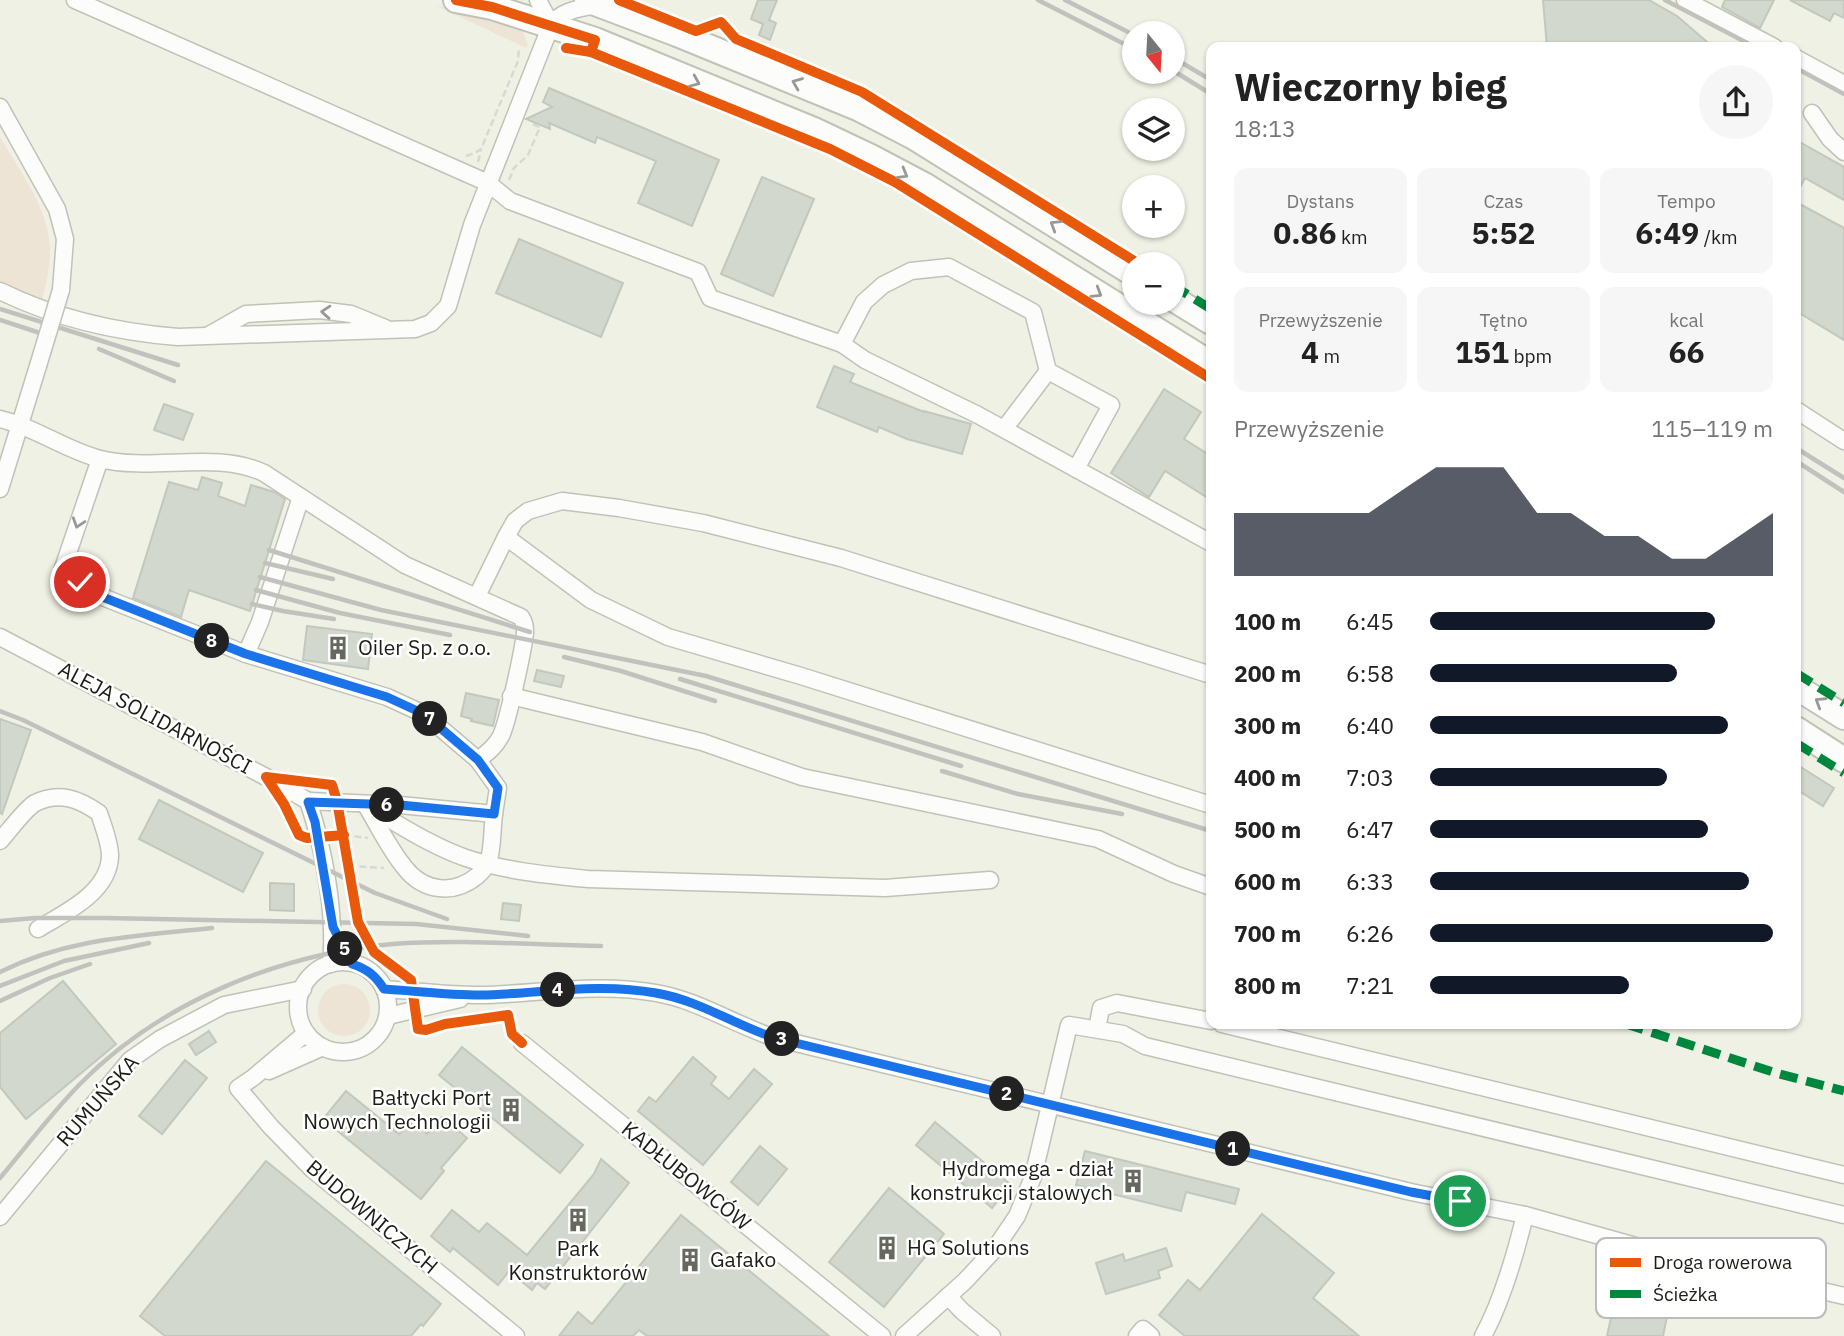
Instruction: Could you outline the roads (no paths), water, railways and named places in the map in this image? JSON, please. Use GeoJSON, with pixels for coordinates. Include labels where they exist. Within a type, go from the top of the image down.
{"type":"FeatureCollection","features":[{"type":"Feature","properties":{"kind":"highway"},"geometry":{"type":"LineString","coordinates":[[456,0],[492,7],[551,25],[632,55],[814,130],[893,168],[1206,362]]}},
{"type":"Feature","properties":{"kind":"highway"},"geometry":{"type":"LineString","coordinates":[[593,2],[860,109],[914,137],[1122,267]]}},
{"type":"Feature","properties":{"kind":"highway"},"geometry":{"type":"LineString","coordinates":[[1185,306],[1206,319]]}},
{"type":"Feature","properties":{"kind":"highway"},"geometry":{"type":"LineString","coordinates":[[1801,690],[1844,717]]}},
{"type":"Feature","properties":{"kind":"highway"},"geometry":{"type":"LineString","coordinates":[[1801,733],[1844,760]]}},
{"type":"Feature","properties":{"kind":"street"},"geometry":{"type":"LineString","coordinates":[[75,0],[488,183],[510,201],[698,272],[710,298],[842,344],[865,360],[1004,429],[1206,540]]}},
{"type":"Feature","properties":{"kind":"street"},"geometry":{"type":"LineString","coordinates":[[538,0],[551,25]]}},
{"type":"Feature","properties":{"kind":"street"},"geometry":{"type":"LineString","coordinates":[[1685,0],[1765,42]]}},
{"type":"Feature","properties":{"kind":"street"},"geometry":{"type":"LineString","coordinates":[[0,291],[29,305],[87,324],[144,334],[206,337],[390,331],[431,324],[448,306],[472,225],[551,25],[555,19],[570,10],[593,2]]}},
{"type":"Feature","properties":{"kind":"street"},"geometry":{"type":"LineString","coordinates":[[1801,61],[1844,84]]}},
{"type":"Feature","properties":{"kind":"street"},"geometry":{"type":"LineString","coordinates":[[0,107],[57,209],[65,239],[61,290],[0,489]]}},
{"type":"Feature","properties":{"kind":"street"},"geometry":{"type":"LineString","coordinates":[[1812,113],[1830,139],[1844,152]]}},
{"type":"Feature","properties":{"kind":"street"},"geometry":{"type":"LineString","coordinates":[[842,344],[864,302],[883,285],[911,271],[949,267],[1032,312],[1048,371],[1111,405],[1076,469]]}},
{"type":"Feature","properties":{"kind":"street"},"geometry":{"type":"LineString","coordinates":[[206,337],[246,314],[319,310],[351,314],[390,331]]}},
{"type":"Feature","properties":{"kind":"street"},"geometry":{"type":"LineString","coordinates":[[1004,429],[1048,371]]}},
{"type":"Feature","properties":{"kind":"street"},"geometry":{"type":"LineString","coordinates":[[1801,413],[1844,441]]}},
{"type":"Feature","properties":{"kind":"street"},"geometry":{"type":"LineString","coordinates":[[0,419],[19,423],[52,440],[100,459],[146,464],[247,464],[302,496],[405,565],[515,613],[524,623],[524,639],[502,735],[491,750],[478,760]]}},
{"type":"Feature","properties":{"kind":"street"},"geometry":{"type":"LineString","coordinates":[[100,459],[63,569],[73,573],[90,592],[246,654],[387,697],[424,714],[478,760],[498,788],[488,864],[471,881],[460,886],[450,889],[434,888],[415,878],[405,868],[365,805]]}},
{"type":"Feature","properties":{"kind":"street"},"geometry":{"type":"LineString","coordinates":[[246,654],[260,622],[302,496]]}},
{"type":"Feature","properties":{"kind":"street"},"geometry":{"type":"LineString","coordinates":[[477,596],[515,521],[528,511],[562,502],[619,508],[703,523],[841,558],[1206,674]]}},
{"type":"Feature","properties":{"kind":"street"},"geometry":{"type":"LineString","coordinates":[[506,537],[591,600],[668,637],[1206,803]]}},
{"type":"Feature","properties":{"kind":"street","name":"ALEJA SOLIDARNOŚCI"},"geometry":{"type":"LineString","coordinates":[[0,637],[266,777],[308,802]]}},
{"type":"Feature","properties":{"kind":"street"},"geometry":{"type":"LineString","coordinates":[[511,696],[702,742],[802,777],[1098,839],[1174,874],[1206,885]]}},
{"type":"Feature","properties":{"kind":"street"},"geometry":{"type":"LineString","coordinates":[[0,841],[34,803],[62,797],[81,801],[99,813],[110,857],[103,878],[85,900],[38,929]]}},
{"type":"Feature","properties":{"kind":"street"},"geometry":{"type":"LineString","coordinates":[[331,964],[333,927],[315,822],[308,802],[400,805],[494,814]]}},
{"type":"Feature","properties":{"kind":"street"},"geometry":{"type":"LineString","coordinates":[[365,805],[464,857],[548,875],[601,880],[885,888],[990,880]]}},
{"type":"Feature","properties":{"kind":"street"},"geometry":{"type":"LineString","coordinates":[[333,927],[352,964]]}},
{"type":"Feature","properties":{"kind":"street"},"geometry":{"type":"LineString","coordinates":[[331,964],[352,964],[366,968],[376,977],[388,1002],[388,1016],[383,1029],[363,1048],[336,1052],[323,1047],[306,1032],[299,1010],[303,989],[309,978],[331,964]]}},
{"type":"Feature","properties":{"kind":"street"},"geometry":{"type":"LineString","coordinates":[[384,989],[480,995],[578,988],[622,988],[657,993],[693,1004],[745,1028],[775,1038],[1411,1192],[1525,1215],[1607,1238]]}},
{"type":"Feature","properties":{"kind":"street","name":"RUMUŃSKA"},"geometry":{"type":"LineString","coordinates":[[0,1217],[130,1060],[160,1039],[224,1005],[303,989]]}},
{"type":"Feature","properties":{"kind":"street"},"geometry":{"type":"LineString","coordinates":[[388,1016],[480,995]]}},
{"type":"Feature","properties":{"kind":"street","name":"RUMUŃSKA"},"geometry":{"type":"LineString","coordinates":[[255,998],[299,1010]]}},
{"type":"Feature","properties":{"kind":"street"},"geometry":{"type":"LineString","coordinates":[[1097,1029],[1101,1008],[1117,1003],[1206,1020]]}},
{"type":"Feature","properties":{"kind":"street"},"geometry":{"type":"LineString","coordinates":[[904,1336],[994,1250],[1017,1216],[1033,1177],[1069,1025],[1123,1034],[1145,1046],[1844,1215]]}},
{"type":"Feature","properties":{"kind":"street"},"geometry":{"type":"LineString","coordinates":[[1243,1029],[1844,1175]]}},
{"type":"Feature","properties":{"kind":"street"},"geometry":{"type":"LineString","coordinates":[[254,1077],[306,1032]]}},
{"type":"Feature","properties":{"kind":"street","name":"KADŁUBOWCÓW"},"geometry":{"type":"LineString","coordinates":[[522,1043],[882,1336]]}},
{"type":"Feature","properties":{"kind":"street"},"geometry":{"type":"LineString","coordinates":[[254,1077],[323,1047]]}},
{"type":"Feature","properties":{"kind":"street","name":"BUDOWNICZYCH"},"geometry":{"type":"LineString","coordinates":[[254,1077],[238,1088],[313,1170],[516,1336]]}},
{"type":"Feature","properties":{"kind":"street"},"geometry":{"type":"LineString","coordinates":[[1483,1336],[1520,1238],[1525,1215]]}},
{"type":"Feature","properties":{"kind":"street"},"geometry":{"type":"LineString","coordinates":[[1826,1292],[1844,1296]]}},
{"type":"Feature","properties":{"kind":"street"},"geometry":{"type":"LineString","coordinates":[[948,1296],[992,1336]]}},
{"type":"Feature","properties":{"kind":"street"},"geometry":{"type":"LineString","coordinates":[[1137,1336],[1143,1329],[1150,1336]]}},
{"type":"Feature","properties":{"kind":"railway"},"geometry":{"type":"LineString","coordinates":[[1038,0],[1122,43]]}},
{"type":"Feature","properties":{"kind":"railway"},"geometry":{"type":"LineString","coordinates":[[1065,0],[1122,29]]}},
{"type":"Feature","properties":{"kind":"railway"},"geometry":{"type":"LineString","coordinates":[[1665,0],[1745,42]]}},
{"type":"Feature","properties":{"kind":"railway"},"geometry":{"type":"LineString","coordinates":[[1185,65],[1206,77]]}},
{"type":"Feature","properties":{"kind":"railway"},"geometry":{"type":"LineString","coordinates":[[1801,71],[1844,94]]}},
{"type":"Feature","properties":{"kind":"railway"},"geometry":{"type":"LineString","coordinates":[[1185,78],[1206,91]]}},
{"type":"Feature","properties":{"kind":"railway"},"geometry":{"type":"LineString","coordinates":[[0,309],[178,365]]}},
{"type":"Feature","properties":{"kind":"railway"},"geometry":{"type":"LineString","coordinates":[[0,320],[43,334]]}},
{"type":"Feature","properties":{"kind":"railway"},"geometry":{"type":"LineString","coordinates":[[99,349],[174,381]]}},
{"type":"Feature","properties":{"kind":"railway"},"geometry":{"type":"LineString","coordinates":[[1801,451],[1844,478]]}},
{"type":"Feature","properties":{"kind":"railway"},"geometry":{"type":"LineString","coordinates":[[1801,464],[1844,492]]}},
{"type":"Feature","properties":{"kind":"railway"},"geometry":{"type":"LineString","coordinates":[[269,550],[530,632]]}},
{"type":"Feature","properties":{"kind":"railway"},"geometry":{"type":"LineString","coordinates":[[265,563],[333,579]]}},
{"type":"Feature","properties":{"kind":"railway"},"geometry":{"type":"LineString","coordinates":[[260,577],[381,610],[706,676],[1206,829]]}},
{"type":"Feature","properties":{"kind":"railway"},"geometry":{"type":"LineString","coordinates":[[256,590],[340,613],[450,635]]}},
{"type":"Feature","properties":{"kind":"railway"},"geometry":{"type":"LineString","coordinates":[[252,604],[334,619]]}},
{"type":"Feature","properties":{"kind":"railway"},"geometry":{"type":"LineString","coordinates":[[564,657],[621,671],[715,701]]}},
{"type":"Feature","properties":{"kind":"railway"},"geometry":{"type":"LineString","coordinates":[[680,679],[961,766]]}},
{"type":"Feature","properties":{"kind":"railway"},"geometry":{"type":"LineString","coordinates":[[0,711],[375,893],[447,919]]}},
{"type":"Feature","properties":{"kind":"railway"},"geometry":{"type":"LineString","coordinates":[[942,771],[1018,794],[1122,814]]}},
{"type":"Feature","properties":{"kind":"railway"},"geometry":{"type":"LineString","coordinates":[[0,921],[105,918],[416,924],[528,936]]}},
{"type":"Feature","properties":{"kind":"railway"},"geometry":{"type":"LineString","coordinates":[[0,972],[77,945],[130,936],[212,928]]}},
{"type":"Feature","properties":{"kind":"railway"},"geometry":{"type":"LineString","coordinates":[[0,1178],[79,1085],[111,1056],[146,1029],[184,1007],[265,971],[307,959],[393,944],[471,942],[601,946]]}},
{"type":"Feature","properties":{"kind":"railway"},"geometry":{"type":"LineString","coordinates":[[0,986],[64,961],[149,943]]}},
{"type":"Feature","properties":{"kind":"railway"},"geometry":{"type":"LineString","coordinates":[[0,1001],[50,978],[90,964]]}},
{"type":"Feature","properties":{"kind":"place","name":"Oiler Sp. z o.o."},"geometry":{"type":"Point","coordinates":[338,648]}},
{"type":"Feature","properties":{"kind":"place","name":"Bałtycki Port Nowych Technologii"},"geometry":{"type":"Point","coordinates":[511,1110]}},
{"type":"Feature","properties":{"kind":"place","name":"Hydromega - dział konstrukcji stalowych"},"geometry":{"type":"Point","coordinates":[1133,1181]}},
{"type":"Feature","properties":{"kind":"place","name":"Park Konstruktorów"},"geometry":{"type":"Point","coordinates":[578,1220]}},
{"type":"Feature","properties":{"kind":"place","name":"HG Solutions"},"geometry":{"type":"Point","coordinates":[887,1248]}},
{"type":"Feature","properties":{"kind":"place","name":"Gafako"},"geometry":{"type":"Point","coordinates":[690,1260]}}]}
